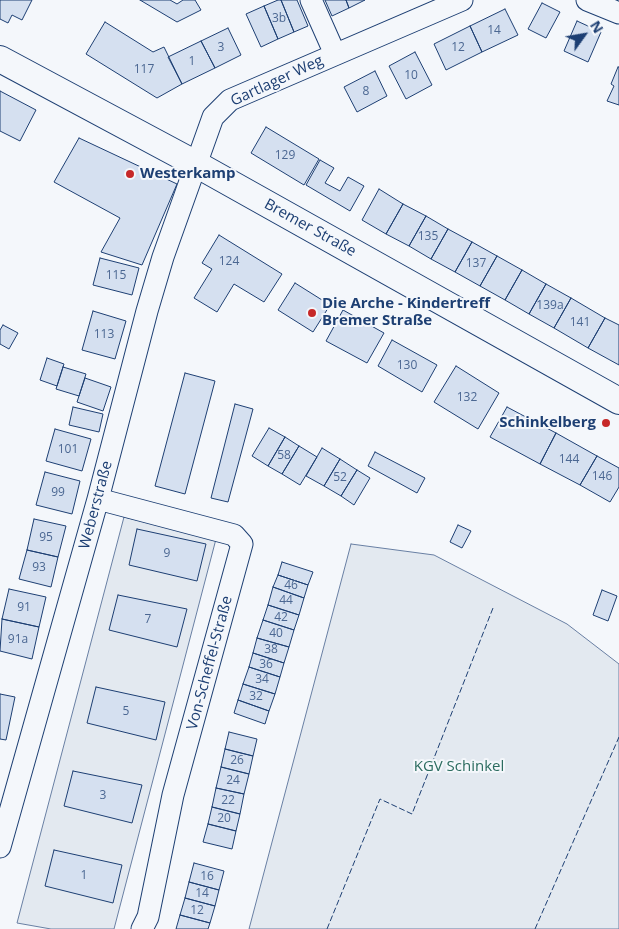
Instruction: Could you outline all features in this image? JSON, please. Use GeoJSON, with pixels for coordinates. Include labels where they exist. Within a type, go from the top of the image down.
{"type":"FeatureCollection","features":[{"type":"Feature","properties":{"kind":"main road","name":"Bremer Straße"},"geometry":{"type":"LineString","coordinates":[[0,59],[196,164],[619,401]]}},
{"type":"Feature","properties":{"kind":"street","name":"Gartlager Weg"},"geometry":{"type":"LineString","coordinates":[[311,0],[335,54]]}},
{"type":"Feature","properties":{"kind":"street","name":"Gartlager Weg"},"geometry":{"type":"LineString","coordinates":[[196,164],[213,117],[230,100],[462,0]]}},
{"type":"Feature","properties":{"kind":"street"},"geometry":{"type":"LineString","coordinates":[[588,0],[619,13]]}},
{"type":"Feature","properties":{"kind":"street","name":"Weberstraße"},"geometry":{"type":"LineString","coordinates":[[0,847],[98,499],[147,311],[196,164]]}},
{"type":"Feature","properties":{"kind":"street","name":"Von-Scheffel-Straße"},"geometry":{"type":"LineString","coordinates":[[98,499],[234,535],[242,544],[173,796],[148,917],[142,929]]}},
{"type":"Feature","properties":{"kind":"green space"},"geometry":{"type":"Polygon","coordinates":[[[124,517],[216,539],[114,929],[51,929],[17,923],[124,517]]]}},
{"type":"Feature","properties":{"kind":"green space","name":"KGV Schinkel"},"geometry":{"type":"Polygon","coordinates":[[[351,544],[434,555],[567,624],[619,664],[619,929],[249,929],[351,544]]]}},
{"type":"Feature","properties":{"kind":"building"},"geometry":{"type":"Polygon","coordinates":[[[0,0],[32,0],[22,20],[12,15],[8,23],[0,19],[0,0]]]}},
{"type":"Feature","properties":{"kind":"building"},"geometry":{"type":"Polygon","coordinates":[[[140,0],[170,0],[177,4],[183,0],[195,0],[201,10],[177,22],[140,0]]]}},
{"type":"Feature","properties":{"kind":"building"},"geometry":{"type":"Polygon","coordinates":[[[281,0],[294,32],[278,39],[264,6],[281,0]]]}},
{"type":"Feature","properties":{"kind":"building"},"geometry":{"type":"Polygon","coordinates":[[[281,0],[297,0],[308,26],[294,32],[281,0]]]}},
{"type":"Feature","properties":{"kind":"building"},"geometry":{"type":"Polygon","coordinates":[[[325,0],[346,0],[349,8],[332,16],[325,0]]]}},
{"type":"Feature","properties":{"kind":"building"},"geometry":{"type":"Polygon","coordinates":[[[346,0],[365,0],[349,8],[346,0]]]}},
{"type":"Feature","properties":{"kind":"building"},"geometry":{"type":"Polygon","coordinates":[[[542,3],[560,12],[546,38],[528,29],[542,3]]]}},
{"type":"Feature","properties":{"kind":"building"},"geometry":{"type":"Polygon","coordinates":[[[264,6],[278,39],[261,47],[246,14],[264,6]]]}},
{"type":"Feature","properties":{"kind":"building"},"geometry":{"type":"Polygon","coordinates":[[[505,9],[518,35],[482,52],[470,26],[505,9]]]}},
{"type":"Feature","properties":{"kind":"building"},"geometry":{"type":"Polygon","coordinates":[[[577,21],[601,32],[588,62],[564,51],[577,21]]]}},
{"type":"Feature","properties":{"kind":"building"},"geometry":{"type":"Polygon","coordinates":[[[105,22],[153,52],[164,47],[182,84],[157,98],[86,54],[105,22]]]}},
{"type":"Feature","properties":{"kind":"building"},"geometry":{"type":"Polygon","coordinates":[[[470,26],[482,52],[446,70],[434,44],[470,26]]]}},
{"type":"Feature","properties":{"kind":"building"},"geometry":{"type":"Polygon","coordinates":[[[228,28],[241,55],[215,68],[201,41],[228,28]]]}},
{"type":"Feature","properties":{"kind":"building"},"geometry":{"type":"Polygon","coordinates":[[[201,41],[215,68],[182,84],[168,57],[201,41]]]}},
{"type":"Feature","properties":{"kind":"building"},"geometry":{"type":"Polygon","coordinates":[[[415,52],[432,85],[406,99],[389,66],[415,52]]]}},
{"type":"Feature","properties":{"kind":"building"},"geometry":{"type":"Polygon","coordinates":[[[618,67],[619,105],[607,101],[614,86],[611,84],[618,67]]]}},
{"type":"Feature","properties":{"kind":"building"},"geometry":{"type":"Polygon","coordinates":[[[375,71],[387,96],[357,112],[344,87],[375,71]]]}},
{"type":"Feature","properties":{"kind":"building"},"geometry":{"type":"Polygon","coordinates":[[[0,91],[36,110],[20,141],[0,131],[0,91]]]}},
{"type":"Feature","properties":{"kind":"building"},"geometry":{"type":"Polygon","coordinates":[[[266,127],[319,159],[304,185],[251,153],[266,127]]]}},
{"type":"Feature","properties":{"kind":"building"},"geometry":{"type":"Polygon","coordinates":[[[79,138],[177,184],[142,265],[101,252],[120,218],[54,182],[79,138]]]}},
{"type":"Feature","properties":{"kind":"building"},"geometry":{"type":"Polygon","coordinates":[[[320,160],[334,168],[325,183],[340,191],[348,177],[364,186],[350,211],[306,185],[320,160]]]}},
{"type":"Feature","properties":{"kind":"building"},"geometry":{"type":"Polygon","coordinates":[[[379,189],[403,204],[386,234],[362,220],[379,189]]]}},
{"type":"Feature","properties":{"kind":"building"},"geometry":{"type":"Polygon","coordinates":[[[403,204],[426,216],[409,246],[386,234],[403,204]]]}},
{"type":"Feature","properties":{"kind":"building"},"geometry":{"type":"Polygon","coordinates":[[[426,216],[448,229],[431,259],[409,246],[426,216]]]}},
{"type":"Feature","properties":{"kind":"building"},"geometry":{"type":"Polygon","coordinates":[[[448,229],[472,242],[455,272],[431,259],[448,229]]]}},
{"type":"Feature","properties":{"kind":"building"},"geometry":{"type":"Polygon","coordinates":[[[219,235],[282,274],[264,302],[234,284],[217,312],[194,298],[212,269],[202,263],[219,235]]]}},
{"type":"Feature","properties":{"kind":"building"},"geometry":{"type":"Polygon","coordinates":[[[472,242],[497,256],[480,286],[455,272],[472,242]]]}},
{"type":"Feature","properties":{"kind":"building"},"geometry":{"type":"Polygon","coordinates":[[[497,256],[522,270],[505,300],[480,286],[497,256]]]}},
{"type":"Feature","properties":{"kind":"building"},"geometry":{"type":"Polygon","coordinates":[[[100,258],[139,268],[132,295],[93,285],[100,258]]]}},
{"type":"Feature","properties":{"kind":"building"},"geometry":{"type":"Polygon","coordinates":[[[522,270],[546,284],[529,314],[505,300],[522,270]]]}},
{"type":"Feature","properties":{"kind":"building"},"geometry":{"type":"Polygon","coordinates":[[[295,283],[330,305],[313,332],[278,310],[295,283]]]}},
{"type":"Feature","properties":{"kind":"building"},"geometry":{"type":"Polygon","coordinates":[[[546,284],[571,298],[554,328],[529,314],[546,284]]]}},
{"type":"Feature","properties":{"kind":"building"},"geometry":{"type":"Polygon","coordinates":[[[571,298],[605,318],[588,348],[554,328],[571,298]]]}},
{"type":"Feature","properties":{"kind":"building"},"geometry":{"type":"Polygon","coordinates":[[[343,310],[384,333],[367,363],[326,341],[343,310]]]}},
{"type":"Feature","properties":{"kind":"building"},"geometry":{"type":"Polygon","coordinates":[[[93,311],[126,321],[115,359],[82,350],[93,311]]]}},
{"type":"Feature","properties":{"kind":"building"},"geometry":{"type":"Polygon","coordinates":[[[605,318],[619,325],[619,365],[588,348],[605,318]]]}},
{"type":"Feature","properties":{"kind":"building"},"geometry":{"type":"Polygon","coordinates":[[[3,325],[18,333],[9,349],[0,344],[0,330],[3,325]]]}},
{"type":"Feature","properties":{"kind":"building"},"geometry":{"type":"Polygon","coordinates":[[[392,340],[437,365],[422,392],[378,366],[392,340]]]}},
{"type":"Feature","properties":{"kind":"building"},"geometry":{"type":"Polygon","coordinates":[[[47,358],[64,364],[57,386],[40,380],[47,358]]]}},
{"type":"Feature","properties":{"kind":"building"},"geometry":{"type":"Polygon","coordinates":[[[456,366],[499,393],[478,429],[434,402],[456,366]]]}},
{"type":"Feature","properties":{"kind":"building"},"geometry":{"type":"Polygon","coordinates":[[[63,367],[86,374],[79,396],[56,389],[63,367]]]}},
{"type":"Feature","properties":{"kind":"building"},"geometry":{"type":"Polygon","coordinates":[[[185,373],[215,381],[185,494],[155,486],[185,373]]]}},
{"type":"Feature","properties":{"kind":"building"},"geometry":{"type":"Polygon","coordinates":[[[85,378],[111,387],[103,411],[77,402],[85,378]]]}},
{"type":"Feature","properties":{"kind":"building"},"geometry":{"type":"Polygon","coordinates":[[[235,404],[253,409],[228,502],[211,498],[235,404]]]}},
{"type":"Feature","properties":{"kind":"building"},"geometry":{"type":"Polygon","coordinates":[[[73,407],[103,414],[99,432],[69,425],[73,407]]]}},
{"type":"Feature","properties":{"kind":"building"},"geometry":{"type":"Polygon","coordinates":[[[507,407],[556,433],[540,464],[490,437],[507,407]]]}},
{"type":"Feature","properties":{"kind":"building"},"geometry":{"type":"Polygon","coordinates":[[[269,428],[285,437],[268,466],[252,456],[269,428]]]}},
{"type":"Feature","properties":{"kind":"building"},"geometry":{"type":"Polygon","coordinates":[[[55,429],[91,439],[82,471],[46,461],[55,429]]]}},
{"type":"Feature","properties":{"kind":"building"},"geometry":{"type":"Polygon","coordinates":[[[556,433],[597,456],[580,485],[540,464],[556,433]]]}},
{"type":"Feature","properties":{"kind":"building"},"geometry":{"type":"Polygon","coordinates":[[[285,437],[299,446],[282,474],[268,466],[285,437]]]}},
{"type":"Feature","properties":{"kind":"building"},"geometry":{"type":"Polygon","coordinates":[[[299,446],[317,457],[300,485],[282,474],[299,446]]]}},
{"type":"Feature","properties":{"kind":"building"},"geometry":{"type":"Polygon","coordinates":[[[322,448],[340,459],[324,486],[306,476],[322,448]]]}},
{"type":"Feature","properties":{"kind":"building"},"geometry":{"type":"Polygon","coordinates":[[[375,452],[425,478],[417,493],[368,466],[375,452]]]}},
{"type":"Feature","properties":{"kind":"building"},"geometry":{"type":"Polygon","coordinates":[[[597,456],[619,468],[619,487],[610,502],[580,485],[597,456]]]}},
{"type":"Feature","properties":{"kind":"building"},"geometry":{"type":"Polygon","coordinates":[[[340,459],[357,470],[341,496],[324,486],[340,459]]]}},
{"type":"Feature","properties":{"kind":"building"},"geometry":{"type":"Polygon","coordinates":[[[357,470],[370,478],[354,505],[341,496],[357,470]]]}},
{"type":"Feature","properties":{"kind":"building"},"geometry":{"type":"Polygon","coordinates":[[[45,472],[80,481],[72,514],[36,505],[45,472]]]}},
{"type":"Feature","properties":{"kind":"building"},"geometry":{"type":"Polygon","coordinates":[[[34,519],[66,526],[58,557],[27,550],[34,519]]]}},
{"type":"Feature","properties":{"kind":"building"},"geometry":{"type":"Polygon","coordinates":[[[458,525],[471,531],[462,548],[450,542],[458,525]]]}},
{"type":"Feature","properties":{"kind":"building"},"geometry":{"type":"Polygon","coordinates":[[[137,529],[206,544],[197,581],[129,565],[137,529]]]}},
{"type":"Feature","properties":{"kind":"building"},"geometry":{"type":"Polygon","coordinates":[[[27,550],[58,557],[51,587],[19,579],[27,550]]]}},
{"type":"Feature","properties":{"kind":"building"},"geometry":{"type":"Polygon","coordinates":[[[282,562],[313,572],[308,585],[278,575],[282,562]]]}},
{"type":"Feature","properties":{"kind":"building"},"geometry":{"type":"Polygon","coordinates":[[[278,575],[308,585],[304,598],[273,587],[278,575]]]}},
{"type":"Feature","properties":{"kind":"building"},"geometry":{"type":"Polygon","coordinates":[[[273,587],[304,598],[299,615],[268,605],[273,587]]]}},
{"type":"Feature","properties":{"kind":"building"},"geometry":{"type":"Polygon","coordinates":[[[9,589],[46,597],[39,627],[2,619],[9,589]]]}},
{"type":"Feature","properties":{"kind":"building"},"geometry":{"type":"Polygon","coordinates":[[[602,590],[617,596],[608,621],[593,615],[602,590]]]}},
{"type":"Feature","properties":{"kind":"building"},"geometry":{"type":"Polygon","coordinates":[[[118,595],[187,609],[177,647],[109,630],[118,595]]]}},
{"type":"Feature","properties":{"kind":"building"},"geometry":{"type":"Polygon","coordinates":[[[268,605],[299,615],[294,630],[263,620],[268,605]]]}},
{"type":"Feature","properties":{"kind":"building"},"geometry":{"type":"Polygon","coordinates":[[[2,619],[39,627],[32,659],[0,651],[2,619]]]}},
{"type":"Feature","properties":{"kind":"building"},"geometry":{"type":"Polygon","coordinates":[[[263,620],[294,630],[289,647],[257,638],[263,620]]]}},
{"type":"Feature","properties":{"kind":"building"},"geometry":{"type":"Polygon","coordinates":[[[257,638],[289,647],[284,663],[253,653],[257,638]]]}},
{"type":"Feature","properties":{"kind":"building"},"geometry":{"type":"Polygon","coordinates":[[[253,653],[284,663],[280,677],[249,667],[253,653]]]}},
{"type":"Feature","properties":{"kind":"building"},"geometry":{"type":"Polygon","coordinates":[[[249,667],[280,677],[275,694],[243,684],[249,667]]]}},
{"type":"Feature","properties":{"kind":"building"},"geometry":{"type":"Polygon","coordinates":[[[243,684],[275,694],[269,711],[238,700],[243,684]]]}},
{"type":"Feature","properties":{"kind":"building"},"geometry":{"type":"Polygon","coordinates":[[[96,687],[165,702],[156,740],[87,723],[96,687]]]}},
{"type":"Feature","properties":{"kind":"building"},"geometry":{"type":"Polygon","coordinates":[[[0,694],[15,697],[6,740],[0,739],[0,694]]]}},
{"type":"Feature","properties":{"kind":"building"},"geometry":{"type":"Polygon","coordinates":[[[238,700],[269,711],[265,724],[234,713],[238,700]]]}},
{"type":"Feature","properties":{"kind":"building"},"geometry":{"type":"Polygon","coordinates":[[[229,732],[257,739],[253,756],[225,749],[229,732]]]}},
{"type":"Feature","properties":{"kind":"building"},"geometry":{"type":"Polygon","coordinates":[[[225,749],[253,756],[249,774],[221,767],[225,749]]]}},
{"type":"Feature","properties":{"kind":"building"},"geometry":{"type":"Polygon","coordinates":[[[221,767],[249,774],[244,794],[216,788],[221,767]]]}},
{"type":"Feature","properties":{"kind":"building"},"geometry":{"type":"Polygon","coordinates":[[[73,771],[142,785],[132,823],[64,806],[73,771]]]}},
{"type":"Feature","properties":{"kind":"building"},"geometry":{"type":"Polygon","coordinates":[[[216,788],[244,794],[240,814],[212,807],[216,788]]]}},
{"type":"Feature","properties":{"kind":"building"},"geometry":{"type":"Polygon","coordinates":[[[212,807],[240,814],[236,831],[208,824],[212,807]]]}},
{"type":"Feature","properties":{"kind":"building"},"geometry":{"type":"Polygon","coordinates":[[[208,824],[236,831],[232,849],[203,842],[208,824]]]}},
{"type":"Feature","properties":{"kind":"building"},"geometry":{"type":"Polygon","coordinates":[[[54,850],[122,865],[113,903],[45,886],[54,850]]]}},
{"type":"Feature","properties":{"kind":"building"},"geometry":{"type":"Polygon","coordinates":[[[194,863],[224,871],[219,890],[189,882],[194,863]]]}},
{"type":"Feature","properties":{"kind":"building"},"geometry":{"type":"Polygon","coordinates":[[[189,882],[219,890],[215,906],[185,898],[189,882]]]}},
{"type":"Feature","properties":{"kind":"building"},"geometry":{"type":"Polygon","coordinates":[[[185,898],[215,906],[210,923],[180,915],[185,898]]]}},
{"type":"Feature","properties":{"kind":"building"},"geometry":{"type":"Polygon","coordinates":[[[180,915],[210,923],[208,929],[176,929],[180,915]]]}},
{"type":"Feature","properties":{"kind":"fence"},"geometry":{"type":"LineString","coordinates":[[327,929],[380,799],[412,814],[493,608]]}},
{"type":"Feature","properties":{"kind":"fence"},"geometry":{"type":"LineString","coordinates":[[535,929],[619,737]]}},
{"type":"Feature","properties":{"kind":"place","name":"Westerkamp"},"geometry":{"type":"Point","coordinates":[130,174]}},
{"type":"Feature","properties":{"kind":"place","name":"Die Arche - Kindertreff Bremer Straße"},"geometry":{"type":"Point","coordinates":[312,313]}},
{"type":"Feature","properties":{"kind":"place","name":"Schinkelberg"},"geometry":{"type":"Point","coordinates":[606,423]}}]}
